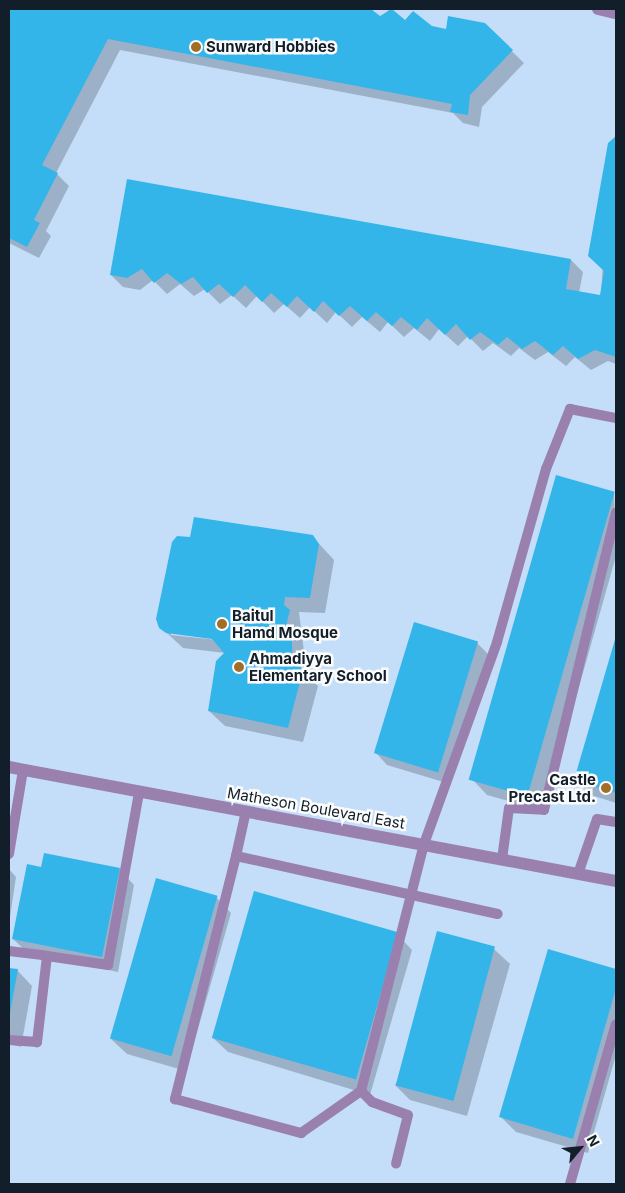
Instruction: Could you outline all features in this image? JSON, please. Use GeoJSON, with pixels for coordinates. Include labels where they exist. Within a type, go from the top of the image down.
{"type":"FeatureCollection","features":[{"type":"Feature","properties":{"kind":"street"},"geometry":{"type":"LineString","coordinates":[[598,9],[616,13]]}},
{"type":"Feature","properties":{"kind":"street","name":"Matheson Boulevard East"},"geometry":{"type":"LineString","coordinates":[[9,767],[616,881]]}},
{"type":"Feature","properties":{"kind":"lane"},"geometry":{"type":"LineString","coordinates":[[246,811],[175,1098],[301,1133],[361,1091],[424,844],[497,642],[546,469],[570,408],[616,418]]}},
{"type":"Feature","properties":{"kind":"lane"},"geometry":{"type":"LineString","coordinates":[[502,859],[509,808],[544,810],[616,513]]}},
{"type":"Feature","properties":{"kind":"lane"},"geometry":{"type":"LineString","coordinates":[[9,854],[23,770]]}},
{"type":"Feature","properties":{"kind":"lane"},"geometry":{"type":"LineString","coordinates":[[9,951],[108,965],[139,792]]}},
{"type":"Feature","properties":{"kind":"lane"},"geometry":{"type":"LineString","coordinates":[[578,874],[598,819],[616,822]]}},
{"type":"Feature","properties":{"kind":"lane"},"geometry":{"type":"LineString","coordinates":[[236,856],[498,914]]}},
{"type":"Feature","properties":{"kind":"lane"},"geometry":{"type":"LineString","coordinates":[[9,1040],[37,1042],[47,956]]}},
{"type":"Feature","properties":{"kind":"lane"},"geometry":{"type":"LineString","coordinates":[[570,1184],[616,1024]]}},
{"type":"Feature","properties":{"kind":"lane"},"geometry":{"type":"LineString","coordinates":[[361,1091],[372,1102],[408,1115],[396,1164]]}},
{"type":"Feature","properties":{"kind":"building"},"geometry":{"type":"Polygon","coordinates":[[[9,9],[371,9],[380,16],[392,9],[405,20],[413,11],[432,26],[446,29],[448,16],[485,23],[513,50],[470,95],[468,115],[450,112],[452,104],[108,39],[42,165],[58,173],[34,220],[40,223],[27,247],[9,238],[9,9]]]}},
{"type":"Feature","properties":{"kind":"building"},"geometry":{"type":"Polygon","coordinates":[[[616,136],[616,357],[595,350],[578,359],[563,346],[553,355],[535,341],[522,349],[507,337],[498,345],[480,332],[470,340],[456,324],[445,335],[427,318],[417,330],[401,317],[392,326],[376,312],[367,321],[350,306],[339,316],[323,301],[314,312],[297,296],[287,307],[271,293],[262,302],[245,285],[233,297],[219,284],[207,293],[193,277],[181,284],[167,273],[154,283],[142,269],[127,278],[110,275],[127,179],[571,259],[566,289],[600,295],[604,271],[588,256],[608,143],[616,136]]]}},
{"type":"Feature","properties":{"kind":"building"},"geometry":{"type":"Polygon","coordinates":[[[556,475],[615,492],[527,797],[469,780],[556,475]]]}},
{"type":"Feature","properties":{"kind":"building","name":"Baitul Hamd Mosque"},"geometry":{"type":"Polygon","coordinates":[[[194,517],[313,535],[319,544],[310,598],[285,597],[284,605],[290,610],[285,630],[292,636],[292,658],[303,670],[288,728],[208,711],[216,661],[224,653],[212,639],[166,633],[159,628],[156,619],[172,542],[177,536],[190,537],[194,517]]]}},
{"type":"Feature","properties":{"kind":"building"},"geometry":{"type":"Polygon","coordinates":[[[414,622],[478,642],[438,773],[374,753],[414,622]]]}},
{"type":"Feature","properties":{"kind":"building"},"geometry":{"type":"Polygon","coordinates":[[[616,636],[616,793],[574,780],[616,636]]]}},
{"type":"Feature","properties":{"kind":"building"},"geometry":{"type":"Polygon","coordinates":[[[44,853],[120,868],[102,957],[12,939],[27,864],[41,867],[44,853]]]}},
{"type":"Feature","properties":{"kind":"building"},"geometry":{"type":"Polygon","coordinates":[[[156,878],[218,896],[171,1056],[110,1039],[156,878]]]}},
{"type":"Feature","properties":{"kind":"building"},"geometry":{"type":"Polygon","coordinates":[[[254,891],[398,932],[356,1079],[212,1038],[254,891]]]}},
{"type":"Feature","properties":{"kind":"building"},"geometry":{"type":"Polygon","coordinates":[[[437,931],[495,947],[454,1101],[396,1086],[437,931]]]}},
{"type":"Feature","properties":{"kind":"building"},"geometry":{"type":"Polygon","coordinates":[[[548,949],[616,969],[616,988],[573,1139],[499,1117],[548,949]]]}},
{"type":"Feature","properties":{"kind":"building"},"geometry":{"type":"Polygon","coordinates":[[[9,968],[18,969],[10,1013],[9,1013],[9,968]]]}},
{"type":"Feature","properties":{"kind":"place","name":"Sunward Hobbies"},"geometry":{"type":"Point","coordinates":[196,47]}},
{"type":"Feature","properties":{"kind":"place","name":"Baitul Hamd Mosque"},"geometry":{"type":"Point","coordinates":[222,624]}},
{"type":"Feature","properties":{"kind":"place","name":"Ahmadiyya Elementary School"},"geometry":{"type":"Point","coordinates":[239,667]}},
{"type":"Feature","properties":{"kind":"place","name":"Castle Precast Ltd."},"geometry":{"type":"Point","coordinates":[606,788]}}]}
